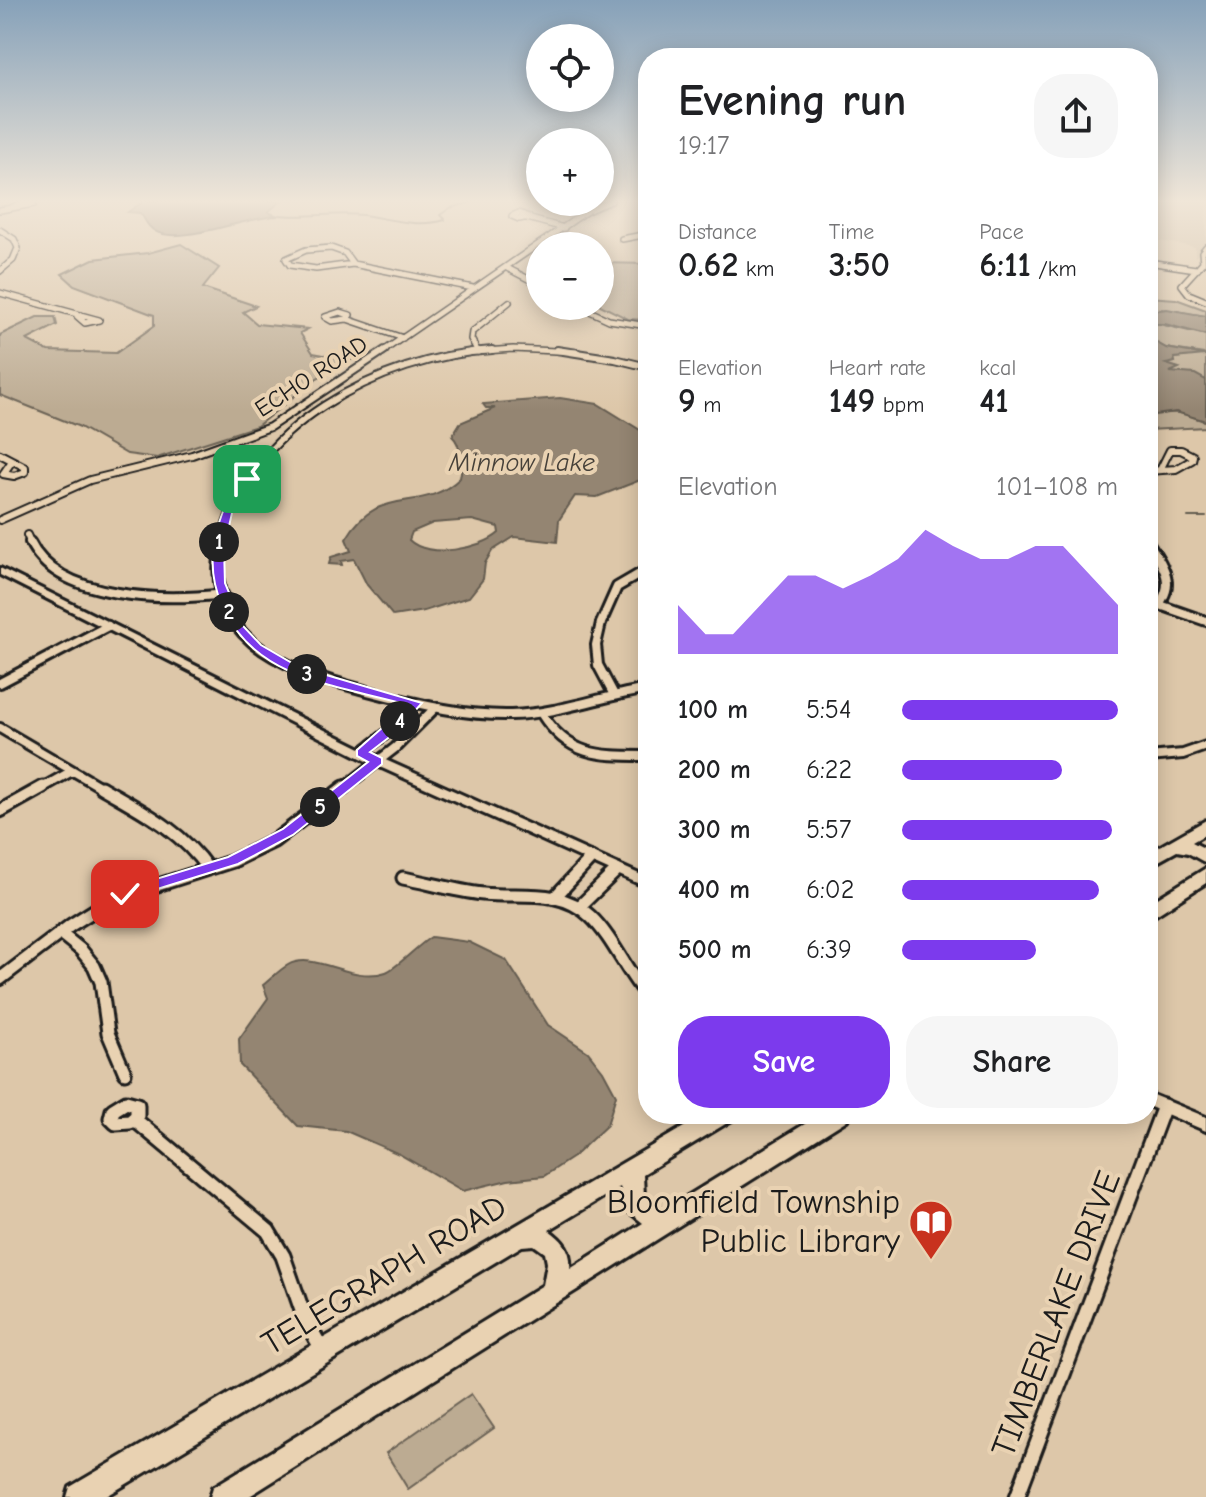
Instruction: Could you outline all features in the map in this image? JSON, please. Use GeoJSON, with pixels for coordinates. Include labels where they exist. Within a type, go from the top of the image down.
{"type":"FeatureCollection","features":[{"type":"Feature","properties":{"kind":"highway"},"geometry":{"type":"LineString","coordinates":[[1158,855],[1206,826]]}},
{"type":"Feature","properties":{"kind":"highway"},"geometry":{"type":"LineString","coordinates":[[1175,845],[1193,848],[1206,857]]}},
{"type":"Feature","properties":{"kind":"highway"},"geometry":{"type":"LineString","coordinates":[[1158,906],[1206,874]]}},
{"type":"Feature","properties":{"kind":"highway","name":"TELEGRAPH ROAD"},"geometry":{"type":"LineString","coordinates":[[80,1497],[707,1124]]}},
{"type":"Feature","properties":{"kind":"highway"},"geometry":{"type":"LineString","coordinates":[[223,1497],[823,1124]]}},
{"type":"Feature","properties":{"kind":"highway"},"geometry":{"type":"LineString","coordinates":[[632,1169],[630,1186],[637,1206],[647,1216],[665,1222]]}},
{"type":"Feature","properties":{"kind":"highway"},"geometry":{"type":"LineString","coordinates":[[519,1236],[538,1235],[555,1247],[559,1263],[554,1291]]}},
{"type":"Feature","properties":{"kind":"street"},"geometry":{"type":"LineString","coordinates":[[387,271],[473,288]]}},
{"type":"Feature","properties":{"kind":"street","name":"ECHO ROAD"},"geometry":{"type":"LineString","coordinates":[[0,520],[98,477],[192,455],[252,435],[278,422],[502,271]]}},
{"type":"Feature","properties":{"kind":"street"},"geometry":{"type":"LineString","coordinates":[[1194,271],[1182,287],[1189,294],[1206,301]]}},
{"type":"Feature","properties":{"kind":"street"},"geometry":{"type":"LineString","coordinates":[[0,293],[77,316]]}},
{"type":"Feature","properties":{"kind":"street"},"geometry":{"type":"LineString","coordinates":[[478,352],[471,339],[472,332],[509,302]]}},
{"type":"Feature","properties":{"kind":"street"},"geometry":{"type":"LineString","coordinates":[[347,319],[403,338]]}},
{"type":"Feature","properties":{"kind":"street"},"geometry":{"type":"LineString","coordinates":[[609,320],[638,324]]}},
{"type":"Feature","properties":{"kind":"street"},"geometry":{"type":"LineString","coordinates":[[638,364],[611,357],[562,351],[478,352],[428,360],[374,378],[328,405],[282,442],[247,479],[227,513],[217,561],[223,594],[237,628],[257,648],[280,663],[323,679],[435,708],[486,715],[541,713],[638,691]]}},
{"type":"Feature","properties":{"kind":"street"},"geometry":{"type":"LineString","coordinates":[[1170,450],[1181,450],[1193,456],[1180,468],[1160,470],[1170,450]]}},
{"type":"Feature","properties":{"kind":"street"},"geometry":{"type":"LineString","coordinates":[[0,454],[12,461]]}},
{"type":"Feature","properties":{"kind":"street"},"geometry":{"type":"LineString","coordinates":[[27,535],[34,551],[45,562],[64,575],[100,588],[169,598],[223,594]]}},
{"type":"Feature","properties":{"kind":"street"},"geometry":{"type":"LineString","coordinates":[[1158,560],[1168,578],[1167,592],[1160,605],[1206,621]]}},
{"type":"Feature","properties":{"kind":"street"},"geometry":{"type":"LineString","coordinates":[[0,571],[377,761],[638,879]]}},
{"type":"Feature","properties":{"kind":"street"},"geometry":{"type":"LineString","coordinates":[[614,695],[598,669],[596,636],[614,590],[638,573]]}},
{"type":"Feature","properties":{"kind":"street"},"geometry":{"type":"LineString","coordinates":[[0,683],[108,626]]}},
{"type":"Feature","properties":{"kind":"street"},"geometry":{"type":"LineString","coordinates":[[361,753],[416,703]]}},
{"type":"Feature","properties":{"kind":"street"},"geometry":{"type":"LineString","coordinates":[[0,979],[60,933],[111,900],[246,855],[281,837],[377,761],[435,708]]}},
{"type":"Feature","properties":{"kind":"street"},"geometry":{"type":"LineString","coordinates":[[541,713],[552,732],[576,749],[609,757],[638,756]]}},
{"type":"Feature","properties":{"kind":"street"},"geometry":{"type":"LineString","coordinates":[[406,715],[424,720]]}},
{"type":"Feature","properties":{"kind":"street"},"geometry":{"type":"LineString","coordinates":[[0,728],[171,828],[192,846],[208,869]]}},
{"type":"Feature","properties":{"kind":"street"},"geometry":{"type":"LineString","coordinates":[[1158,756],[1183,754],[1206,746]]}},
{"type":"Feature","properties":{"kind":"street"},"geometry":{"type":"LineString","coordinates":[[0,811],[72,771]]}},
{"type":"Feature","properties":{"kind":"street"},"geometry":{"type":"LineString","coordinates":[[555,897],[591,858]]}},
{"type":"Feature","properties":{"kind":"street"},"geometry":{"type":"LineString","coordinates":[[579,907],[617,870]]}},
{"type":"Feature","properties":{"kind":"street"},"geometry":{"type":"LineString","coordinates":[[403,878],[473,892],[555,897],[579,907],[607,936],[638,982]]}},
{"type":"Feature","properties":{"kind":"street"},"geometry":{"type":"LineString","coordinates":[[60,933],[86,953],[99,971],[108,1042],[125,1073]]}},
{"type":"Feature","properties":{"kind":"street"},"geometry":{"type":"LineString","coordinates":[[1158,1104],[1206,1124]]}},
{"type":"Feature","properties":{"kind":"street"},"geometry":{"type":"LineString","coordinates":[[134,1119],[268,1231],[283,1256],[305,1319],[324,1353]]}},
{"type":"Feature","properties":{"kind":"street","name":"TIMBERLAKE DRIVE"},"geometry":{"type":"LineString","coordinates":[[1017,1497],[1149,1124]]}},
{"type":"Feature","properties":{"kind":"shaded area"},"geometry":{"type":"Polygon","coordinates":[[[68,271],[217,271],[203,288],[256,306],[243,312],[257,324],[308,329],[300,333],[313,353],[351,360],[317,378],[257,426],[157,458],[127,454],[80,427],[0,395],[0,335],[37,317],[55,317],[57,325],[27,340],[48,351],[116,353],[154,326],[154,315],[74,285],[62,274],[68,271]]]}},
{"type":"Feature","properties":{"kind":"shaded area"},"geometry":{"type":"Polygon","coordinates":[[[614,271],[638,271],[638,320],[628,319],[614,312],[614,271]]]}},
{"type":"Feature","properties":{"kind":"shaded area"},"geometry":{"type":"Polygon","coordinates":[[[1158,298],[1176,299],[1206,310],[1206,316],[1158,310],[1158,298]]]}},
{"type":"Feature","properties":{"kind":"shaded area"},"geometry":{"type":"Polygon","coordinates":[[[1158,324],[1206,335],[1206,380],[1177,374],[1170,370],[1177,368],[1166,364],[1175,362],[1174,358],[1204,354],[1166,348],[1158,344],[1158,324]]]}},
{"type":"Feature","properties":{"kind":"shaded area"},"geometry":{"type":"Polygon","coordinates":[[[1158,412],[1187,415],[1206,421],[1206,427],[1158,429],[1158,412]]]}},
{"type":"Feature","properties":{"kind":"shaded area"},"geometry":{"type":"Polygon","coordinates":[[[471,1394],[494,1428],[408,1489],[386,1453],[471,1394]]]}},
{"type":"Feature","properties":{"kind":"water"},"geometry":{"type":"Polygon","coordinates":[[[1158,310],[1206,316],[1206,335],[1158,324],[1158,310]]]}},
{"type":"Feature","properties":{"kind":"water"},"geometry":{"type":"Polygon","coordinates":[[[1158,344],[1166,348],[1205,355],[1174,358],[1175,362],[1166,364],[1179,368],[1170,372],[1195,374],[1206,380],[1206,421],[1176,412],[1158,415],[1158,344]]]}},
{"type":"Feature","properties":{"kind":"water","name":"Minnow Lake"},"geometry":{"type":"Polygon","coordinates":[[[560,398],[598,404],[638,429],[638,481],[597,497],[575,496],[559,520],[557,542],[514,537],[492,551],[485,563],[483,579],[469,597],[424,611],[393,616],[367,585],[354,559],[341,561],[342,565],[329,564],[331,557],[351,551],[346,539],[372,511],[430,496],[460,478],[460,455],[452,436],[460,423],[495,408],[486,408],[483,404],[560,398]],[[472,520],[433,523],[412,532],[409,540],[429,549],[454,550],[480,544],[499,533],[498,527],[472,520]]]}},
{"type":"Feature","properties":{"kind":"water"},"geometry":{"type":"Polygon","coordinates":[[[431,937],[469,942],[506,960],[548,1025],[588,1052],[616,1095],[607,1125],[573,1157],[544,1176],[508,1180],[463,1191],[399,1154],[346,1131],[298,1126],[240,1065],[239,1039],[268,998],[263,985],[285,967],[299,961],[310,961],[373,975],[396,966],[431,937]]]}},
{"type":"Feature","properties":{"kind":"waterway"},"geometry":{"type":"LineString","coordinates":[[1188,517],[1206,517]]}},
{"type":"Feature","properties":{"kind":"place","name":"Bloomfield Township Public Library"},"geometry":{"type":"Point","coordinates":[931,1261]}},
{"type":"Feature","properties":{"kind":"route"},"geometry":{"type":"LineString","coordinates":[[125,894],[233,861],[288,832],[377,761],[361,753],[392,729],[416,703],[295,670],[257,648],[237,628],[227,608],[217,561],[227,513],[247,479]]}}]}
